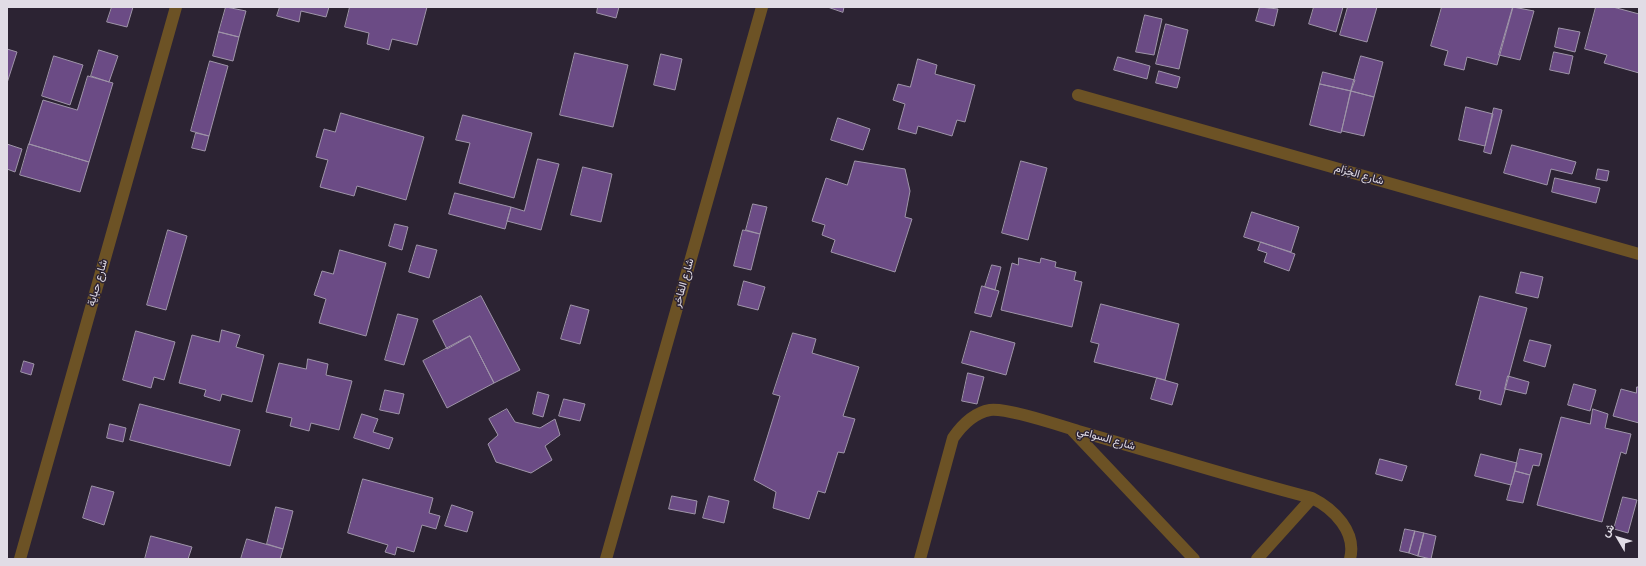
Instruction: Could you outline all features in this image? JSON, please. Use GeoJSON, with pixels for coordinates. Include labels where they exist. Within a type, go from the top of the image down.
{"type":"FeatureCollection","features":[{"type":"Feature","properties":{"kind":"street","name":"شارع حباية"},"geometry":{"type":"LineString","coordinates":[[20,559],[176,7]]}},
{"type":"Feature","properties":{"kind":"street","name":"شارع الفاخر"},"geometry":{"type":"LineString","coordinates":[[606,559],[762,7]]}},
{"type":"Feature","properties":{"kind":"street","name":"شارع الخِزَام"},"geometry":{"type":"LineString","coordinates":[[1078,96],[1639,254]]}},
{"type":"Feature","properties":{"kind":"street","name":"شارع السواعي"},"geometry":{"type":"LineString","coordinates":[[920,559],[953,438],[962,425],[975,415],[990,410],[1006,411],[1071,428],[1312,498],[1324,504],[1344,525],[1350,538],[1352,552],[1350,559]]}},
{"type":"Feature","properties":{"kind":"street"},"geometry":{"type":"LineString","coordinates":[[1071,428],[1194,559]]}},
{"type":"Feature","properties":{"kind":"street"},"geometry":{"type":"LineString","coordinates":[[1257,559],[1312,498]]}},
{"type":"Feature","properties":{"kind":"building"},"geometry":{"type":"Polygon","coordinates":[[[112,7],[133,7],[127,27],[107,22],[112,7]]]}},
{"type":"Feature","properties":{"kind":"building"},"geometry":{"type":"Polygon","coordinates":[[[226,7],[246,11],[239,37],[219,32],[226,7]]]}},
{"type":"Feature","properties":{"kind":"building"},"geometry":{"type":"Polygon","coordinates":[[[280,7],[329,7],[326,17],[301,11],[299,22],[277,16],[280,7]]]}},
{"type":"Feature","properties":{"kind":"building"},"geometry":{"type":"Polygon","coordinates":[[[350,7],[427,7],[417,45],[392,39],[389,50],[367,44],[369,33],[345,27],[350,7]]]}},
{"type":"Feature","properties":{"kind":"building"},"geometry":{"type":"Polygon","coordinates":[[[598,7],[619,7],[616,18],[597,13],[598,7]]]}},
{"type":"Feature","properties":{"kind":"building"},"geometry":{"type":"Polygon","coordinates":[[[828,7],[844,7],[843,12],[828,7]]]}},
{"type":"Feature","properties":{"kind":"building"},"geometry":{"type":"Polygon","coordinates":[[[1260,7],[1278,9],[1274,26],[1256,21],[1260,7]]]}},
{"type":"Feature","properties":{"kind":"building"},"geometry":{"type":"Polygon","coordinates":[[[1314,7],[1343,7],[1336,32],[1309,24],[1314,7]]]}},
{"type":"Feature","properties":{"kind":"building"},"geometry":{"type":"Polygon","coordinates":[[[1348,7],[1377,7],[1367,42],[1340,35],[1348,7]]]}},
{"type":"Feature","properties":{"kind":"building"},"geometry":{"type":"Polygon","coordinates":[[[1442,7],[1513,7],[1497,65],[1467,57],[1464,70],[1444,65],[1448,51],[1431,46],[1442,7]]]}},
{"type":"Feature","properties":{"kind":"building"},"geometry":{"type":"Polygon","coordinates":[[[1513,7],[1534,11],[1520,60],[1499,55],[1513,7]]]}},
{"type":"Feature","properties":{"kind":"building"},"geometry":{"type":"Polygon","coordinates":[[[1596,7],[1613,7],[1639,14],[1639,73],[1604,63],[1607,55],[1585,49],[1596,7]]]}},
{"type":"Feature","properties":{"kind":"building"},"geometry":{"type":"Polygon","coordinates":[[[1145,15],[1162,19],[1154,55],[1136,52],[1145,15]]]}},
{"type":"Feature","properties":{"kind":"building"},"geometry":{"type":"Polygon","coordinates":[[[1166,24],[1188,30],[1179,69],[1156,64],[1166,24]]]}},
{"type":"Feature","properties":{"kind":"building"},"geometry":{"type":"Polygon","coordinates":[[[1559,28],[1580,32],[1575,52],[1555,47],[1559,28]]]}},
{"type":"Feature","properties":{"kind":"building"},"geometry":{"type":"Polygon","coordinates":[[[219,32],[239,37],[233,61],[213,56],[219,32]]]}},
{"type":"Feature","properties":{"kind":"building"},"geometry":{"type":"Polygon","coordinates":[[[7,49],[17,52],[7,83],[7,49]]]}},
{"type":"Feature","properties":{"kind":"building"},"geometry":{"type":"Polygon","coordinates":[[[99,50],[118,56],[109,82],[91,76],[99,50]]]}},
{"type":"Feature","properties":{"kind":"building"},"geometry":{"type":"Polygon","coordinates":[[[1554,52],[1573,56],[1569,74],[1550,70],[1554,52]]]}},
{"type":"Feature","properties":{"kind":"building"},"geometry":{"type":"Polygon","coordinates":[[[575,53],[628,65],[613,127],[560,115],[575,53]]]}},
{"type":"Feature","properties":{"kind":"building"},"geometry":{"type":"Polygon","coordinates":[[[661,54],[682,59],[675,90],[654,85],[661,54]]]}},
{"type":"Feature","properties":{"kind":"building"},"geometry":{"type":"Polygon","coordinates":[[[54,56],[83,65],[70,105],[42,96],[54,56]]]}},
{"type":"Feature","properties":{"kind":"building"},"geometry":{"type":"Polygon","coordinates":[[[1361,56],[1383,62],[1374,97],[1351,91],[1361,56]]]}},
{"type":"Feature","properties":{"kind":"building"},"geometry":{"type":"Polygon","coordinates":[[[1118,57],[1150,66],[1147,79],[1114,70],[1118,57]]]}},
{"type":"Feature","properties":{"kind":"building"},"geometry":{"type":"Polygon","coordinates":[[[918,59],[937,65],[935,74],[975,85],[965,122],[957,120],[952,136],[918,126],[916,134],[898,129],[905,104],[893,100],[898,84],[910,87],[918,59]]]}},
{"type":"Feature","properties":{"kind":"building"},"geometry":{"type":"Polygon","coordinates":[[[210,61],[228,66],[209,136],[191,131],[210,61]]]}},
{"type":"Feature","properties":{"kind":"building"},"geometry":{"type":"Polygon","coordinates":[[[1159,71],[1180,77],[1177,88],[1156,83],[1159,71]]]}},
{"type":"Feature","properties":{"kind":"building"},"geometry":{"type":"Polygon","coordinates":[[[1323,72],[1355,80],[1351,91],[1320,84],[1323,72]]]}},
{"type":"Feature","properties":{"kind":"building"},"geometry":{"type":"Polygon","coordinates":[[[88,76],[113,83],[89,162],[29,144],[43,100],[77,110],[88,76]]]}},
{"type":"Feature","properties":{"kind":"building"},"geometry":{"type":"Polygon","coordinates":[[[1320,84],[1351,91],[1341,133],[1310,125],[1320,84]]]}},
{"type":"Feature","properties":{"kind":"building"},"geometry":{"type":"Polygon","coordinates":[[[1351,91],[1374,97],[1364,136],[1342,131],[1351,91]]]}},
{"type":"Feature","properties":{"kind":"building"},"geometry":{"type":"Polygon","coordinates":[[[1466,107],[1493,114],[1485,146],[1459,140],[1466,107]]]}},
{"type":"Feature","properties":{"kind":"building"},"geometry":{"type":"Polygon","coordinates":[[[1494,108],[1502,110],[1491,154],[1484,152],[1494,108]]]}},
{"type":"Feature","properties":{"kind":"building"},"geometry":{"type":"Polygon","coordinates":[[[341,113],[424,137],[406,200],[357,186],[354,196],[320,187],[328,160],[316,157],[324,129],[335,132],[341,113]]]}},
{"type":"Feature","properties":{"kind":"building"},"geometry":{"type":"Polygon","coordinates":[[[463,115],[532,133],[514,198],[459,183],[470,143],[456,140],[463,115]]]}},
{"type":"Feature","properties":{"kind":"building"},"geometry":{"type":"Polygon","coordinates":[[[838,118],[870,129],[863,150],[831,140],[838,118]]]}},
{"type":"Feature","properties":{"kind":"building"},"geometry":{"type":"Polygon","coordinates":[[[196,133],[209,136],[205,151],[192,148],[196,133]]]}},
{"type":"Feature","properties":{"kind":"building"},"geometry":{"type":"Polygon","coordinates":[[[7,144],[22,149],[15,172],[7,169],[7,144]]]}},
{"type":"Feature","properties":{"kind":"building"},"geometry":{"type":"Polygon","coordinates":[[[29,144],[89,162],[80,192],[20,175],[29,144]]]}},
{"type":"Feature","properties":{"kind":"building"},"geometry":{"type":"Polygon","coordinates":[[[1512,145],[1576,162],[1572,174],[1551,169],[1547,185],[1504,173],[1512,145]]]}},
{"type":"Feature","properties":{"kind":"building"},"geometry":{"type":"Polygon","coordinates":[[[538,159],[559,164],[541,230],[507,221],[511,207],[524,211],[538,159]]]}},
{"type":"Feature","properties":{"kind":"building"},"geometry":{"type":"Polygon","coordinates":[[[855,161],[905,169],[910,191],[905,217],[912,219],[895,272],[831,252],[835,240],[822,235],[825,225],[812,221],[826,178],[847,185],[855,161]]]}},
{"type":"Feature","properties":{"kind":"building"},"geometry":{"type":"Polygon","coordinates":[[[1021,161],[1047,168],[1028,240],[1002,233],[1021,161]]]}},
{"type":"Feature","properties":{"kind":"building"},"geometry":{"type":"Polygon","coordinates":[[[583,167],[612,174],[601,222],[571,215],[583,167]]]}},
{"type":"Feature","properties":{"kind":"building"},"geometry":{"type":"Polygon","coordinates":[[[1598,169],[1609,171],[1607,181],[1596,179],[1598,169]]]}},
{"type":"Feature","properties":{"kind":"building"},"geometry":{"type":"Polygon","coordinates":[[[1555,178],[1600,188],[1596,203],[1552,192],[1555,178]]]}},
{"type":"Feature","properties":{"kind":"building"},"geometry":{"type":"Polygon","coordinates":[[[455,193],[511,207],[505,229],[449,214],[455,193]]]}},
{"type":"Feature","properties":{"kind":"building"},"geometry":{"type":"Polygon","coordinates":[[[753,204],[767,207],[760,234],[746,230],[753,204]]]}},
{"type":"Feature","properties":{"kind":"building"},"geometry":{"type":"Polygon","coordinates":[[[1252,212],[1299,227],[1291,252],[1244,237],[1252,212]]]}},
{"type":"Feature","properties":{"kind":"building"},"geometry":{"type":"Polygon","coordinates":[[[395,224],[408,227],[402,250],[389,246],[395,224]]]}},
{"type":"Feature","properties":{"kind":"building"},"geometry":{"type":"Polygon","coordinates":[[[168,230],[187,236],[166,310],[147,305],[168,230]]]}},
{"type":"Feature","properties":{"kind":"building"},"geometry":{"type":"Polygon","coordinates":[[[743,230],[760,234],[751,270],[734,266],[743,230]]]}},
{"type":"Feature","properties":{"kind":"building"},"geometry":{"type":"Polygon","coordinates":[[[1261,242],[1295,254],[1289,271],[1264,262],[1267,253],[1258,250],[1261,242]]]}},
{"type":"Feature","properties":{"kind":"building"},"geometry":{"type":"Polygon","coordinates":[[[417,245],[437,250],[429,278],[409,272],[417,245]]]}},
{"type":"Feature","properties":{"kind":"building"},"geometry":{"type":"Polygon","coordinates":[[[340,250],[386,263],[366,336],[319,323],[326,299],[314,295],[322,271],[333,274],[340,250]]]}},
{"type":"Feature","properties":{"kind":"building"},"geometry":{"type":"Polygon","coordinates":[[[1019,258],[1040,263],[1041,258],[1056,262],[1055,267],[1076,272],[1074,280],[1082,282],[1072,327],[1001,310],[1012,263],[1018,265],[1019,258]]]}},
{"type":"Feature","properties":{"kind":"building"},"geometry":{"type":"Polygon","coordinates":[[[992,265],[1001,267],[995,290],[985,287],[992,265]]]}},
{"type":"Feature","properties":{"kind":"building"},"geometry":{"type":"Polygon","coordinates":[[[1521,272],[1543,277],[1538,298],[1516,293],[1521,272]]]}},
{"type":"Feature","properties":{"kind":"building"},"geometry":{"type":"Polygon","coordinates":[[[744,281],[765,287],[758,310],[738,305],[744,281]]]}},
{"type":"Feature","properties":{"kind":"building"},"geometry":{"type":"Polygon","coordinates":[[[982,286],[999,291],[991,317],[975,313],[982,286]]]}},
{"type":"Feature","properties":{"kind":"building"},"geometry":{"type":"Polygon","coordinates":[[[481,296],[520,370],[494,383],[470,336],[447,349],[433,321],[481,296]]]}},
{"type":"Feature","properties":{"kind":"building"},"geometry":{"type":"Polygon","coordinates":[[[1480,296],[1527,308],[1501,405],[1479,399],[1481,391],[1456,385],[1480,296]]]}},
{"type":"Feature","properties":{"kind":"building"},"geometry":{"type":"Polygon","coordinates":[[[1101,304],[1179,324],[1165,380],[1094,362],[1099,344],[1091,342],[1101,304]]]}},
{"type":"Feature","properties":{"kind":"building"},"geometry":{"type":"Polygon","coordinates":[[[571,305],[589,310],[580,344],[561,339],[571,305]]]}},
{"type":"Feature","properties":{"kind":"building"},"geometry":{"type":"Polygon","coordinates":[[[398,314],[418,319],[404,365],[385,360],[398,314]]]}},
{"type":"Feature","properties":{"kind":"building"},"geometry":{"type":"Polygon","coordinates":[[[222,330],[240,335],[236,347],[264,355],[252,402],[222,394],[220,401],[204,396],[206,390],[179,383],[192,335],[219,342],[222,330]]]}},
{"type":"Feature","properties":{"kind":"building"},"geometry":{"type":"Polygon","coordinates":[[[136,331],[175,342],[164,380],[154,377],[151,388],[123,380],[136,331]]]}},
{"type":"Feature","properties":{"kind":"building"},"geometry":{"type":"Polygon","coordinates":[[[971,331],[1015,343],[1006,375],[962,363],[971,331]]]}},
{"type":"Feature","properties":{"kind":"building"},"geometry":{"type":"Polygon","coordinates":[[[793,333],[816,339],[812,353],[859,367],[843,416],[855,419],[844,453],[838,452],[825,493],[818,491],[809,519],[773,508],[776,492],[754,480],[780,396],[773,394],[793,333]]]}},
{"type":"Feature","properties":{"kind":"building"},"geometry":{"type":"Polygon","coordinates":[[[470,336],[494,383],[447,408],[423,361],[470,336]]]}},
{"type":"Feature","properties":{"kind":"building"},"geometry":{"type":"Polygon","coordinates":[[[1530,340],[1551,345],[1545,367],[1524,361],[1530,340]]]}},
{"type":"Feature","properties":{"kind":"building"},"geometry":{"type":"Polygon","coordinates":[[[308,359],[328,364],[326,375],[352,381],[339,430],[311,423],[309,431],[290,426],[292,418],[266,412],[279,363],[306,369],[308,359]]]}},
{"type":"Feature","properties":{"kind":"building"},"geometry":{"type":"Polygon","coordinates":[[[24,361],[34,364],[31,375],[21,372],[24,361]]]}},
{"type":"Feature","properties":{"kind":"building"},"geometry":{"type":"Polygon","coordinates":[[[968,373],[984,377],[977,404],[962,401],[968,373]]]}},
{"type":"Feature","properties":{"kind":"building"},"geometry":{"type":"Polygon","coordinates":[[[1508,376],[1529,382],[1526,394],[1505,389],[1508,376]]]}},
{"type":"Feature","properties":{"kind":"building"},"geometry":{"type":"Polygon","coordinates":[[[1157,378],[1178,384],[1172,405],[1151,399],[1157,378]]]}},
{"type":"Feature","properties":{"kind":"building"},"geometry":{"type":"Polygon","coordinates":[[[1574,384],[1596,390],[1590,411],[1568,405],[1574,384]]]}},
{"type":"Feature","properties":{"kind":"building"},"geometry":{"type":"Polygon","coordinates":[[[1637,387],[1639,387],[1639,423],[1613,416],[1621,389],[1636,393],[1637,387]]]}},
{"type":"Feature","properties":{"kind":"building"},"geometry":{"type":"Polygon","coordinates":[[[385,390],[404,394],[399,414],[380,410],[385,390]]]}},
{"type":"Feature","properties":{"kind":"building"},"geometry":{"type":"Polygon","coordinates":[[[538,392],[549,395],[543,417],[533,414],[538,392]]]}},
{"type":"Feature","properties":{"kind":"building"},"geometry":{"type":"Polygon","coordinates":[[[564,399],[585,404],[580,421],[559,416],[564,399]]]}},
{"type":"Feature","properties":{"kind":"building"},"geometry":{"type":"Polygon","coordinates":[[[140,404],[240,430],[230,466],[130,440],[140,404]]]}},
{"type":"Feature","properties":{"kind":"building"},"geometry":{"type":"Polygon","coordinates":[[[507,409],[515,422],[540,428],[555,419],[560,435],[545,446],[552,460],[531,473],[496,462],[488,444],[498,435],[489,419],[507,409]]]}},
{"type":"Feature","properties":{"kind":"building"},"geometry":{"type":"Polygon","coordinates":[[[1593,409],[1608,414],[1605,428],[1631,434],[1626,454],[1621,452],[1602,522],[1537,505],[1561,417],[1590,424],[1593,409]]]}},
{"type":"Feature","properties":{"kind":"building"},"geometry":{"type":"Polygon","coordinates":[[[362,414],[378,419],[373,432],[393,438],[389,449],[354,438],[362,414]]]}},
{"type":"Feature","properties":{"kind":"building"},"geometry":{"type":"Polygon","coordinates":[[[110,424],[126,428],[123,442],[107,438],[110,424]]]}},
{"type":"Feature","properties":{"kind":"building"},"geometry":{"type":"Polygon","coordinates":[[[1520,449],[1542,454],[1539,466],[1533,465],[1530,475],[1515,471],[1520,449]]]}},
{"type":"Feature","properties":{"kind":"building"},"geometry":{"type":"Polygon","coordinates":[[[1481,454],[1517,463],[1511,485],[1475,476],[1481,454]]]}},
{"type":"Feature","properties":{"kind":"building"},"geometry":{"type":"Polygon","coordinates":[[[1380,459],[1407,466],[1402,481],[1376,474],[1380,459]]]}},
{"type":"Feature","properties":{"kind":"building"},"geometry":{"type":"Polygon","coordinates":[[[1515,471],[1530,475],[1523,503],[1507,500],[1515,471]]]}},
{"type":"Feature","properties":{"kind":"building"},"geometry":{"type":"Polygon","coordinates":[[[363,479],[433,498],[429,513],[440,516],[436,529],[422,525],[414,552],[397,547],[395,555],[385,552],[388,545],[348,533],[363,479]]]}},
{"type":"Feature","properties":{"kind":"building"},"geometry":{"type":"Polygon","coordinates":[[[92,486],[114,492],[104,525],[83,518],[92,486]]]}},
{"type":"Feature","properties":{"kind":"building"},"geometry":{"type":"Polygon","coordinates":[[[672,496],[697,501],[695,514],[669,509],[672,496]]]}},
{"type":"Feature","properties":{"kind":"building"},"geometry":{"type":"Polygon","coordinates":[[[709,496],[729,501],[724,523],[703,518],[709,496]]]}},
{"type":"Feature","properties":{"kind":"building"},"geometry":{"type":"Polygon","coordinates":[[[1623,497],[1637,500],[1628,533],[1614,529],[1623,497]]]}},
{"type":"Feature","properties":{"kind":"building"},"geometry":{"type":"Polygon","coordinates":[[[452,505],[473,512],[467,532],[445,526],[452,505]]]}},
{"type":"Feature","properties":{"kind":"building"},"geometry":{"type":"Polygon","coordinates":[[[276,507],[293,511],[283,549],[267,544],[276,507]]]}},
{"type":"Feature","properties":{"kind":"building"},"geometry":{"type":"Polygon","coordinates":[[[1405,529],[1415,531],[1409,553],[1400,551],[1405,529]]]}},
{"type":"Feature","properties":{"kind":"building"},"geometry":{"type":"Polygon","coordinates":[[[1415,531],[1424,533],[1418,556],[1409,553],[1415,531]]]}},
{"type":"Feature","properties":{"kind":"building"},"geometry":{"type":"Polygon","coordinates":[[[1424,533],[1436,536],[1431,559],[1418,556],[1424,533]]]}},
{"type":"Feature","properties":{"kind":"building"},"geometry":{"type":"Polygon","coordinates":[[[151,536],[192,547],[188,559],[145,559],[151,536]]]}},
{"type":"Feature","properties":{"kind":"building"},"geometry":{"type":"Polygon","coordinates":[[[247,539],[283,549],[280,559],[241,559],[247,539]]]}}]}
